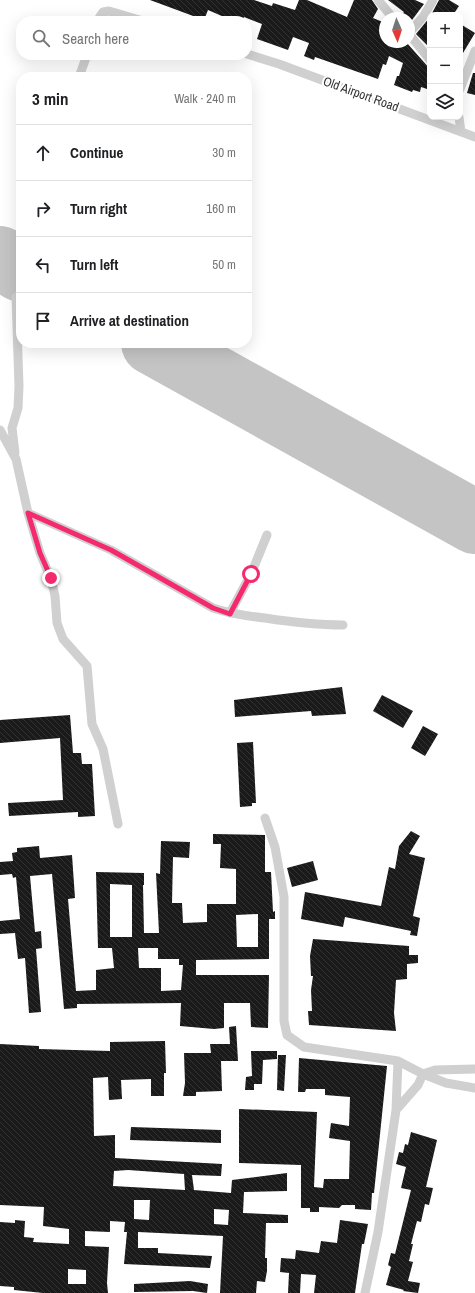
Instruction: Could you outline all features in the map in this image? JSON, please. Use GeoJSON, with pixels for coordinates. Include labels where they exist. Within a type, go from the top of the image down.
{"type":"FeatureCollection","features":[{"type":"Feature","properties":{"kind":"street"},"geometry":{"type":"LineString","coordinates":[[378,0],[388,12]]}},
{"type":"Feature","properties":{"kind":"street"},"geometry":{"type":"LineString","coordinates":[[415,27],[423,17],[433,0]]}},
{"type":"Feature","properties":{"kind":"street"},"geometry":{"type":"LineString","coordinates":[[100,16],[103,12],[109,11],[126,16]]}},
{"type":"Feature","properties":{"kind":"street"},"geometry":{"type":"LineString","coordinates":[[415,41],[427,56]]}},
{"type":"Feature","properties":{"kind":"street"},"geometry":{"type":"LineString","coordinates":[[462,84],[475,51]]}},
{"type":"Feature","properties":{"kind":"street","name":"Old Airport Road"},"geometry":{"type":"LineString","coordinates":[[252,56],[280,64],[475,137]]}},
{"type":"Feature","properties":{"kind":"street"},"geometry":{"type":"LineString","coordinates":[[80,72],[85,60]]}},
{"type":"Feature","properties":{"kind":"street"},"geometry":{"type":"LineString","coordinates":[[459,120],[461,132]]}},
{"type":"Feature","properties":{"kind":"street"},"geometry":{"type":"LineString","coordinates":[[18,348],[18,408],[12,428],[16,458],[28,513],[40,553],[51,578],[58,623],[63,639],[87,666],[92,724],[102,749],[118,824]]}},
{"type":"Feature","properties":{"kind":"street"},"geometry":{"type":"LineString","coordinates":[[0,430],[16,458]]}},
{"type":"Feature","properties":{"kind":"street"},"geometry":{"type":"LineString","coordinates":[[28,513],[111,550],[213,608],[230,614],[286,623],[343,625]]}},
{"type":"Feature","properties":{"kind":"street"},"geometry":{"type":"LineString","coordinates":[[230,614],[251,574],[267,535]]}},
{"type":"Feature","properties":{"kind":"street"},"geometry":{"type":"LineString","coordinates":[[265,818],[275,847],[284,897],[284,1021],[287,1035],[304,1047],[398,1061],[423,1074],[446,1083],[475,1088]]}},
{"type":"Feature","properties":{"kind":"street"},"geometry":{"type":"LineString","coordinates":[[365,1293],[378,1232],[396,1110],[398,1061]]}},
{"type":"Feature","properties":{"kind":"street"},"geometry":{"type":"LineString","coordinates":[[396,1110],[418,1085],[423,1074],[435,1070],[475,1070]]}},
{"type":"Feature","properties":{"kind":"building"},"geometry":{"type":"Polygon","coordinates":[[[150,0],[254,0],[272,6],[273,3],[295,10],[299,0],[307,0],[347,17],[354,0],[372,0],[378,9],[373,18],[379,20],[379,48],[411,48],[427,66],[427,89],[421,87],[420,92],[413,90],[412,92],[394,85],[397,76],[399,76],[403,63],[389,56],[386,65],[383,64],[378,79],[315,57],[314,60],[304,56],[309,43],[293,37],[288,50],[257,39],[262,24],[252,20],[252,16],[222,16],[208,10],[206,16],[193,16],[150,0]]]}},
{"type":"Feature","properties":{"kind":"building"},"geometry":{"type":"Polygon","coordinates":[[[388,0],[415,0],[424,4],[415,16],[415,12],[404,12],[388,0]]]}},
{"type":"Feature","properties":{"kind":"building"},"geometry":{"type":"Polygon","coordinates":[[[439,0],[449,0],[459,6],[455,12],[433,12],[439,0]]]}},
{"type":"Feature","properties":{"kind":"building"},"geometry":{"type":"Polygon","coordinates":[[[427,21],[427,45],[416,34],[427,21]]]}},
{"type":"Feature","properties":{"kind":"building"},"geometry":{"type":"Polygon","coordinates":[[[463,26],[475,33],[463,53],[463,26]]]}},
{"type":"Feature","properties":{"kind":"building"},"geometry":{"type":"Polygon","coordinates":[[[473,73],[475,73],[475,95],[467,93],[473,73]]]}},
{"type":"Feature","properties":{"kind":"building"},"geometry":{"type":"Polygon","coordinates":[[[342,687],[346,714],[312,716],[311,711],[235,717],[234,700],[342,687]]]}},
{"type":"Feature","properties":{"kind":"building"},"geometry":{"type":"Polygon","coordinates":[[[382,695],[413,711],[403,728],[373,711],[382,695]]]}},
{"type":"Feature","properties":{"kind":"building"},"geometry":{"type":"Polygon","coordinates":[[[70,715],[73,753],[81,753],[82,764],[92,764],[95,816],[78,817],[78,812],[9,816],[8,803],[63,800],[60,738],[0,743],[0,720],[70,715]]]}},
{"type":"Feature","properties":{"kind":"building"},"geometry":{"type":"Polygon","coordinates":[[[423,726],[438,734],[425,756],[411,748],[423,726]]]}},
{"type":"Feature","properties":{"kind":"building"},"geometry":{"type":"Polygon","coordinates":[[[253,742],[256,803],[252,803],[252,806],[240,807],[237,743],[253,742]]]}},
{"type":"Feature","properties":{"kind":"building"},"geometry":{"type":"Polygon","coordinates":[[[411,831],[420,836],[409,854],[425,858],[413,916],[420,918],[417,936],[410,935],[411,931],[345,917],[343,927],[301,919],[305,892],[381,906],[389,867],[395,869],[399,846],[411,831]]]}},
{"type":"Feature","properties":{"kind":"building"},"geometry":{"type":"Polygon","coordinates":[[[213,834],[265,835],[265,872],[271,872],[273,912],[275,911],[275,919],[269,919],[269,959],[196,960],[196,975],[269,975],[268,1028],[251,1027],[250,1003],[224,1003],[224,1028],[214,1029],[180,1026],[181,1003],[77,1004],[77,1008],[64,1009],[52,874],[30,876],[35,932],[41,931],[42,948],[36,949],[41,1012],[29,1013],[25,958],[18,959],[15,933],[0,934],[0,921],[20,919],[16,877],[13,878],[12,874],[0,875],[0,862],[13,861],[12,853],[17,852],[17,848],[39,846],[40,858],[72,855],[75,898],[68,899],[76,991],[96,990],[96,970],[114,968],[112,948],[98,948],[96,872],[144,873],[144,933],[159,933],[156,873],[160,874],[161,841],[190,842],[189,858],[173,857],[172,903],[182,903],[183,923],[207,922],[207,904],[236,904],[236,869],[220,868],[221,844],[213,844],[213,834]],[[110,884],[110,937],[132,937],[132,885],[110,884]],[[258,914],[236,915],[237,947],[258,947],[258,914]],[[138,948],[139,968],[161,968],[161,991],[181,990],[183,965],[179,965],[179,959],[158,959],[158,948],[138,948]]]}},
{"type":"Feature","properties":{"kind":"building"},"geometry":{"type":"Polygon","coordinates":[[[313,861],[318,880],[292,887],[287,868],[313,861]]]}},
{"type":"Feature","properties":{"kind":"building"},"geometry":{"type":"Polygon","coordinates":[[[313,939],[409,946],[409,955],[418,955],[418,963],[407,964],[407,979],[396,980],[394,1013],[396,1031],[309,1025],[308,1011],[312,1011],[311,990],[313,976],[311,976],[310,956],[313,939]]]}},
{"type":"Feature","properties":{"kind":"building"},"geometry":{"type":"Polygon","coordinates":[[[236,1026],[238,1061],[221,1061],[222,1091],[196,1092],[196,1096],[183,1096],[185,1083],[184,1053],[211,1053],[210,1044],[230,1044],[229,1027],[236,1026]]]}},
{"type":"Feature","properties":{"kind":"building"},"geometry":{"type":"Polygon","coordinates":[[[165,1041],[166,1073],[164,1073],[164,1096],[151,1096],[151,1079],[121,1080],[122,1099],[109,1100],[108,1077],[93,1078],[94,1136],[115,1135],[115,1158],[222,1164],[221,1176],[192,1175],[194,1190],[231,1193],[232,1180],[287,1173],[287,1191],[244,1192],[243,1213],[288,1215],[288,1223],[266,1223],[265,1258],[267,1258],[267,1271],[265,1282],[257,1281],[256,1293],[220,1293],[223,1236],[138,1232],[138,1248],[158,1248],[158,1253],[212,1256],[210,1268],[124,1264],[127,1232],[124,1232],[125,1222],[110,1221],[110,1232],[85,1231],[85,1246],[109,1247],[107,1283],[108,1293],[43,1293],[14,1290],[14,1287],[0,1286],[0,1222],[15,1223],[15,1220],[25,1221],[24,1237],[34,1238],[33,1242],[69,1244],[69,1229],[43,1226],[44,1207],[0,1205],[0,1044],[39,1046],[39,1049],[110,1051],[110,1042],[165,1041]],[[128,1170],[114,1171],[113,1186],[185,1190],[184,1174],[128,1170]],[[134,1200],[134,1219],[149,1220],[150,1200],[134,1200]],[[214,1209],[214,1224],[228,1225],[229,1210],[214,1209]],[[68,1269],[68,1284],[86,1284],[86,1270],[68,1269]]]}},
{"type":"Feature","properties":{"kind":"building"},"geometry":{"type":"Polygon","coordinates":[[[251,1051],[277,1051],[277,1059],[263,1060],[262,1084],[254,1084],[254,1090],[245,1090],[246,1077],[252,1076],[251,1051]]]}},
{"type":"Feature","properties":{"kind":"building"},"geometry":{"type":"Polygon","coordinates":[[[278,1055],[286,1055],[284,1091],[277,1090],[278,1055]]]}},
{"type":"Feature","properties":{"kind":"building"},"geometry":{"type":"Polygon","coordinates":[[[299,1058],[387,1066],[371,1210],[355,1209],[355,1205],[342,1205],[339,1208],[319,1207],[319,1212],[310,1212],[310,1208],[301,1208],[301,1165],[239,1163],[239,1109],[317,1112],[314,1187],[323,1188],[324,1179],[349,1179],[350,1141],[329,1138],[331,1123],[349,1126],[350,1097],[325,1095],[325,1089],[306,1089],[305,1092],[298,1092],[299,1058]]]}},
{"type":"Feature","properties":{"kind":"building"},"geometry":{"type":"Polygon","coordinates":[[[131,1127],[221,1130],[221,1143],[130,1140],[131,1127]]]}},
{"type":"Feature","properties":{"kind":"building"},"geometry":{"type":"Polygon","coordinates":[[[411,1132],[437,1140],[426,1187],[433,1188],[429,1205],[425,1204],[421,1222],[417,1221],[411,1244],[413,1244],[409,1261],[413,1262],[408,1281],[420,1283],[418,1293],[403,1291],[404,1290],[386,1285],[391,1267],[388,1265],[391,1253],[395,1254],[411,1190],[401,1188],[406,1167],[396,1164],[399,1152],[403,1153],[405,1144],[408,1145],[411,1132]]]}},
{"type":"Feature","properties":{"kind":"building"},"geometry":{"type":"Polygon","coordinates":[[[340,1220],[368,1224],[364,1244],[362,1244],[355,1293],[314,1293],[316,1275],[301,1274],[300,1293],[288,1293],[289,1273],[280,1272],[281,1258],[295,1259],[296,1250],[319,1253],[321,1241],[337,1243],[340,1220]]]}},
{"type":"Feature","properties":{"kind":"building"},"geometry":{"type":"Polygon","coordinates":[[[190,1281],[208,1284],[207,1293],[193,1291],[134,1292],[134,1284],[190,1281]]]}},
{"type":"Feature","properties":{"kind":"runway"},"geometry":{"type":"LineString","coordinates":[[0,258],[16,267]]}},
{"type":"Feature","properties":{"kind":"runway"},"geometry":{"type":"LineString","coordinates":[[162,348],[475,522]]}},
{"type":"Feature","properties":{"kind":"route"},"geometry":{"type":"LineString","coordinates":[[51,578],[40,553],[28,513],[111,550],[213,608],[230,614],[251,574]]}}]}
